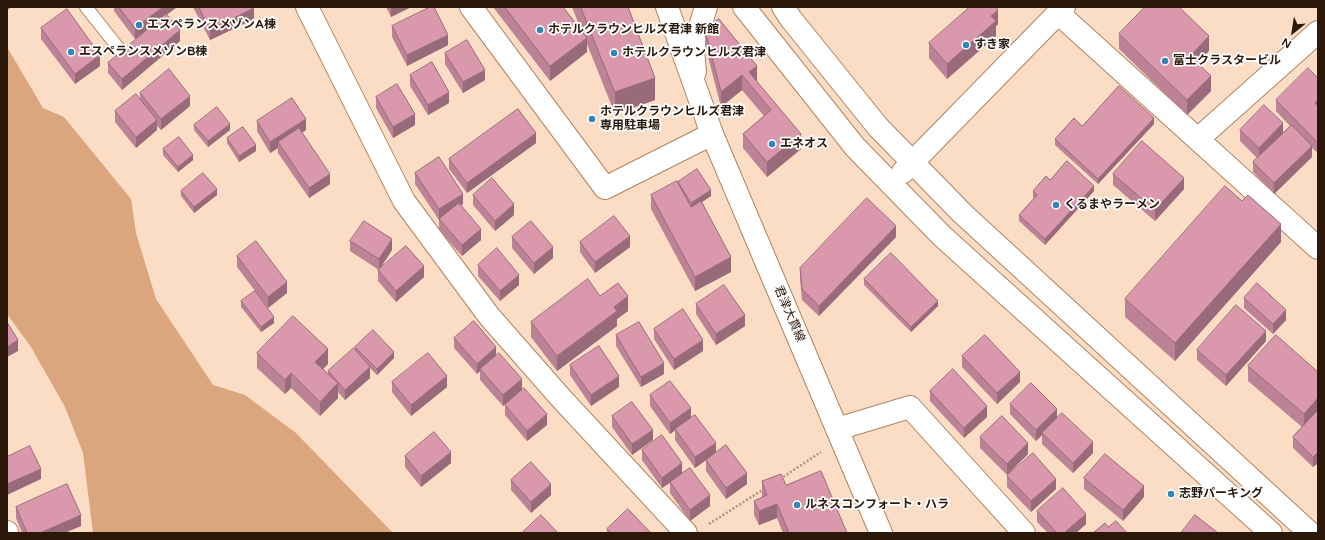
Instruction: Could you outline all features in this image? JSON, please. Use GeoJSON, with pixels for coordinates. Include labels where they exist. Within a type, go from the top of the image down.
{"type":"FeatureCollection","features":[{"type":"Feature","properties":{"kind":"street"},"geometry":{"type":"LineString","coordinates":[[307,7],[404,201],[489,316],[560,398],[695,530]]}},
{"type":"Feature","properties":{"kind":"street"},"geometry":{"type":"LineString","coordinates":[[471,7],[605,188],[712,134]]}},
{"type":"Feature","properties":{"kind":"street","name":"君津大貫線"},"geometry":{"type":"LineString","coordinates":[[666,7],[712,134],[881,533]]}},
{"type":"Feature","properties":{"kind":"street","name":"君津大貫線"},"geometry":{"type":"LineString","coordinates":[[697,95],[693,49],[706,7]]}},
{"type":"Feature","properties":{"kind":"street"},"geometry":{"type":"LineString","coordinates":[[744,7],[855,147],[942,236],[1271,533]]}},
{"type":"Feature","properties":{"kind":"street"},"geometry":{"type":"LineString","coordinates":[[783,7],[791,19],[878,126],[962,213],[1310,533]]}},
{"type":"Feature","properties":{"kind":"street"},"geometry":{"type":"LineString","coordinates":[[890,183],[913,162],[1058,9],[1318,248]]}},
{"type":"Feature","properties":{"kind":"street"},"geometry":{"type":"LineString","coordinates":[[1198,139],[1318,32]]}},
{"type":"Feature","properties":{"kind":"street"},"geometry":{"type":"LineString","coordinates":[[839,434],[910,407],[1024,533]]}},
{"type":"Feature","properties":{"kind":"lane"},"geometry":{"type":"LineString","coordinates":[[86,7],[120,50]]}},
{"type":"Feature","properties":{"kind":"path"},"geometry":{"type":"LineString","coordinates":[[775,482],[839,434]]}},
{"type":"Feature","properties":{"kind":"path"},"geometry":{"type":"LineString","coordinates":[[695,530],[769,486]]}},
{"type":"Feature","properties":{"kind":"shaded area"},"geometry":{"type":"Polygon","coordinates":[[[7,47],[43,108],[64,117],[131,199],[136,233],[156,299],[213,385],[245,395],[296,433],[393,533],[93,533],[83,453],[65,407],[31,347],[7,314],[7,47]]]}},
{"type":"Feature","properties":{"kind":"building"},"geometry":{"type":"Polygon","coordinates":[[[119,7],[163,7],[135,28],[119,7]]]}},
{"type":"Feature","properties":{"kind":"building"},"geometry":{"type":"Polygon","coordinates":[[[199,7],[253,7],[254,8],[210,30],[199,7]]]}},
{"type":"Feature","properties":{"kind":"building"},"geometry":{"type":"Polygon","coordinates":[[[430,7],[434,7],[448,35],[407,55],[392,26],[430,7]]]}},
{"type":"Feature","properties":{"kind":"building","name":"ホテルクラウンヒルズ君津 新館"},"geometry":{"type":"Polygon","coordinates":[[[505,7],[563,7],[587,38],[550,66],[505,7]]]}},
{"type":"Feature","properties":{"kind":"building","name":"ホテルクラウンヒルズ君津"},"geometry":{"type":"Polygon","coordinates":[[[581,7],[628,7],[655,78],[615,92],[581,7]]]}},
{"type":"Feature","properties":{"kind":"building"},"geometry":{"type":"Polygon","coordinates":[[[970,7],[996,7],[998,10],[991,16],[996,21],[947,64],[929,43],[970,7]]]}},
{"type":"Feature","properties":{"kind":"building","name":"富士クラスタービル"},"geometry":{"type":"Polygon","coordinates":[[[1145,7],[1179,7],[1209,36],[1190,56],[1211,76],[1187,100],[1119,34],[1145,7]]]}},
{"type":"Feature","properties":{"kind":"building","name":"エスペランスメゾンB棟"},"geometry":{"type":"Polygon","coordinates":[[[67,9],[100,55],[75,74],[41,28],[67,9]]]}},
{"type":"Feature","properties":{"kind":"building"},"geometry":{"type":"Polygon","coordinates":[[[166,14],[180,30],[122,79],[108,63],[166,14]]]}},
{"type":"Feature","properties":{"kind":"building"},"geometry":{"type":"Polygon","coordinates":[[[719,19],[757,66],[749,72],[801,134],[767,162],[743,134],[771,110],[742,75],[721,92],[705,30],[719,19]]]}},
{"type":"Feature","properties":{"kind":"building"},"geometry":{"type":"Polygon","coordinates":[[[467,40],[485,70],[463,82],[445,53],[467,40]]]}},
{"type":"Feature","properties":{"kind":"building"},"geometry":{"type":"Polygon","coordinates":[[[432,62],[449,92],[428,105],[410,75],[432,62]]]}},
{"type":"Feature","properties":{"kind":"building"},"geometry":{"type":"Polygon","coordinates":[[[1308,68],[1318,78],[1318,100],[1315,103],[1318,106],[1318,143],[1276,100],[1308,68]]]}},
{"type":"Feature","properties":{"kind":"building"},"geometry":{"type":"Polygon","coordinates":[[[169,69],[190,96],[161,119],[140,93],[169,69]]]}},
{"type":"Feature","properties":{"kind":"building"},"geometry":{"type":"Polygon","coordinates":[[[397,84],[415,114],[393,127],[376,97],[397,84]]]}},
{"type":"Feature","properties":{"kind":"building"},"geometry":{"type":"Polygon","coordinates":[[[1119,86],[1154,118],[1098,179],[1055,139],[1074,118],[1082,126],[1119,86]]]}},
{"type":"Feature","properties":{"kind":"building"},"geometry":{"type":"Polygon","coordinates":[[[136,94],[157,120],[136,137],[115,111],[136,94]]]}},
{"type":"Feature","properties":{"kind":"building"},"geometry":{"type":"Polygon","coordinates":[[[292,98],[306,119],[270,142],[257,121],[292,98]]]}},
{"type":"Feature","properties":{"kind":"building"},"geometry":{"type":"Polygon","coordinates":[[[1264,105],[1283,123],[1259,148],[1240,130],[1264,105]]]}},
{"type":"Feature","properties":{"kind":"building"},"geometry":{"type":"Polygon","coordinates":[[[217,107],[230,124],[208,141],[194,125],[217,107]]]}},
{"type":"Feature","properties":{"kind":"building"},"geometry":{"type":"Polygon","coordinates":[[[518,109],[536,133],[467,183],[449,159],[518,109]]]}},
{"type":"Feature","properties":{"kind":"building"},"geometry":{"type":"Polygon","coordinates":[[[1292,125],[1312,146],[1274,183],[1253,162],[1292,125]]]}},
{"type":"Feature","properties":{"kind":"building"},"geometry":{"type":"Polygon","coordinates":[[[243,127],[256,145],[239,156],[227,138],[243,127]]]}},
{"type":"Feature","properties":{"kind":"building"},"geometry":{"type":"Polygon","coordinates":[[[299,128],[330,174],[309,188],[278,142],[299,128]]]}},
{"type":"Feature","properties":{"kind":"building"},"geometry":{"type":"Polygon","coordinates":[[[179,137],[193,155],[178,167],[163,149],[179,137]]]}},
{"type":"Feature","properties":{"kind":"building"},"geometry":{"type":"Polygon","coordinates":[[[1142,141],[1184,178],[1155,210],[1113,174],[1142,141]]]}},
{"type":"Feature","properties":{"kind":"building"},"geometry":{"type":"Polygon","coordinates":[[[439,157],[463,194],[439,209],[415,173],[439,157]]]}},
{"type":"Feature","properties":{"kind":"building"},"geometry":{"type":"Polygon","coordinates":[[[1067,161],[1094,186],[1045,239],[1019,215],[1037,195],[1033,191],[1046,176],[1050,180],[1067,161]]]}},
{"type":"Feature","properties":{"kind":"building"},"geometry":{"type":"Polygon","coordinates":[[[697,169],[711,190],[691,203],[678,182],[697,169]]]}},
{"type":"Feature","properties":{"kind":"building"},"geometry":{"type":"Polygon","coordinates":[[[203,173],[217,189],[194,207],[181,191],[203,173]]]}},
{"type":"Feature","properties":{"kind":"building"},"geometry":{"type":"Polygon","coordinates":[[[492,178],[514,204],[495,221],[473,195],[492,178]]]}},
{"type":"Feature","properties":{"kind":"building"},"geometry":{"type":"Polygon","coordinates":[[[677,181],[691,207],[701,201],[731,257],[695,277],[651,195],[677,181]]]}},
{"type":"Feature","properties":{"kind":"building"},"geometry":{"type":"Polygon","coordinates":[[[1225,186],[1242,201],[1248,195],[1281,224],[1175,343],[1125,299],[1225,186]]]}},
{"type":"Feature","properties":{"kind":"building"},"geometry":{"type":"Polygon","coordinates":[[[867,198],[896,226],[819,306],[802,289],[800,268],[867,198]]]}},
{"type":"Feature","properties":{"kind":"building"},"geometry":{"type":"Polygon","coordinates":[[[459,203],[481,229],[462,245],[439,219],[459,203]]]}},
{"type":"Feature","properties":{"kind":"building"},"geometry":{"type":"Polygon","coordinates":[[[614,216],[630,236],[595,262],[580,242],[614,216]]]}},
{"type":"Feature","properties":{"kind":"building"},"geometry":{"type":"Polygon","coordinates":[[[364,221],[392,239],[379,259],[350,241],[364,221]]]}},
{"type":"Feature","properties":{"kind":"building"},"geometry":{"type":"Polygon","coordinates":[[[531,221],[553,247],[534,263],[512,237],[531,221]]]}},
{"type":"Feature","properties":{"kind":"building"},"geometry":{"type":"Polygon","coordinates":[[[256,241],[287,282],[268,297],[237,256],[256,241]]]}},
{"type":"Feature","properties":{"kind":"building"},"geometry":{"type":"Polygon","coordinates":[[[406,246],[424,266],[396,291],[378,270],[406,246]]]}},
{"type":"Feature","properties":{"kind":"building"},"geometry":{"type":"Polygon","coordinates":[[[497,248],[519,275],[500,291],[478,265],[497,248]]]}},
{"type":"Feature","properties":{"kind":"building"},"geometry":{"type":"Polygon","coordinates":[[[891,253],[938,301],[911,327],[864,279],[891,253]]]}},
{"type":"Feature","properties":{"kind":"building"},"geometry":{"type":"Polygon","coordinates":[[[588,279],[600,296],[618,283],[628,296],[614,307],[617,311],[557,356],[531,322],[588,279]]]}},
{"type":"Feature","properties":{"kind":"building"},"geometry":{"type":"Polygon","coordinates":[[[1257,283],[1286,310],[1273,324],[1244,298],[1257,283]]]}},
{"type":"Feature","properties":{"kind":"building"},"geometry":{"type":"Polygon","coordinates":[[[724,285],[745,315],[716,334],[696,304],[724,285]]]}},
{"type":"Feature","properties":{"kind":"building"},"geometry":{"type":"Polygon","coordinates":[[[255,291],[274,317],[261,327],[241,301],[255,291]]]}},
{"type":"Feature","properties":{"kind":"building"},"geometry":{"type":"Polygon","coordinates":[[[1236,305],[1266,331],[1226,375],[1197,350],[1236,305]]]}},
{"type":"Feature","properties":{"kind":"building"},"geometry":{"type":"Polygon","coordinates":[[[683,309],[703,340],[674,359],[654,329],[683,309]]]}},
{"type":"Feature","properties":{"kind":"building"},"geometry":{"type":"Polygon","coordinates":[[[293,316],[328,349],[315,362],[338,383],[320,402],[291,373],[285,380],[257,353],[293,316]]]}},
{"type":"Feature","properties":{"kind":"building"},"geometry":{"type":"Polygon","coordinates":[[[474,321],[496,347],[477,364],[454,338],[474,321]]]}},
{"type":"Feature","properties":{"kind":"building"},"geometry":{"type":"Polygon","coordinates":[[[7,322],[18,340],[7,347],[7,322]]]}},
{"type":"Feature","properties":{"kind":"building"},"geometry":{"type":"Polygon","coordinates":[[[639,322],[664,363],[641,377],[616,335],[639,322]]]}},
{"type":"Feature","properties":{"kind":"building"},"geometry":{"type":"Polygon","coordinates":[[[373,330],[394,352],[377,369],[355,347],[373,330]]]}},
{"type":"Feature","properties":{"kind":"building"},"geometry":{"type":"Polygon","coordinates":[[[985,335],[1020,372],[997,393],[962,356],[985,335]]]}},
{"type":"Feature","properties":{"kind":"building"},"geometry":{"type":"Polygon","coordinates":[[[1276,335],[1318,372],[1318,398],[1304,414],[1248,366],[1276,335]]]}},
{"type":"Feature","properties":{"kind":"building"},"geometry":{"type":"Polygon","coordinates":[[[599,346],[619,376],[591,395],[570,365],[599,346]]]}},
{"type":"Feature","properties":{"kind":"building"},"geometry":{"type":"Polygon","coordinates":[[[354,348],[370,367],[345,390],[328,371],[354,348]]]}},
{"type":"Feature","properties":{"kind":"building"},"geometry":{"type":"Polygon","coordinates":[[[428,353],[447,376],[411,405],[392,382],[428,353]]]}},
{"type":"Feature","properties":{"kind":"building"},"geometry":{"type":"Polygon","coordinates":[[[499,353],[522,379],[503,395],[480,369],[499,353]]]}},
{"type":"Feature","properties":{"kind":"building"},"geometry":{"type":"Polygon","coordinates":[[[953,369],[987,406],[964,428],[930,391],[953,369]]]}},
{"type":"Feature","properties":{"kind":"building"},"geometry":{"type":"Polygon","coordinates":[[[670,381],[691,408],[670,423],[650,395],[670,381]]]}},
{"type":"Feature","properties":{"kind":"building"},"geometry":{"type":"Polygon","coordinates":[[[1031,383],[1057,409],[1036,430],[1010,404],[1031,383]]]}},
{"type":"Feature","properties":{"kind":"building"},"geometry":{"type":"Polygon","coordinates":[[[524,388],[547,414],[527,431],[505,405],[524,388]]]}},
{"type":"Feature","properties":{"kind":"building"},"geometry":{"type":"Polygon","coordinates":[[[632,402],[653,430],[632,444],[612,416],[632,402]]]}},
{"type":"Feature","properties":{"kind":"building"},"geometry":{"type":"Polygon","coordinates":[[[1318,410],[1318,452],[1313,457],[1293,437],[1318,410]]]}},
{"type":"Feature","properties":{"kind":"building"},"geometry":{"type":"Polygon","coordinates":[[[1062,413],[1093,442],[1073,463],[1042,433],[1062,413]]]}},
{"type":"Feature","properties":{"kind":"building"},"geometry":{"type":"Polygon","coordinates":[[[695,415],[716,443],[695,457],[675,429],[695,415]]]}},
{"type":"Feature","properties":{"kind":"building"},"geometry":{"type":"Polygon","coordinates":[[[1002,416],[1028,443],[1007,464],[980,437],[1002,416]]]}},
{"type":"Feature","properties":{"kind":"building"},"geometry":{"type":"Polygon","coordinates":[[[434,432],[451,452],[421,476],[405,456],[434,432]]]}},
{"type":"Feature","properties":{"kind":"building"},"geometry":{"type":"Polygon","coordinates":[[[662,435],[682,463],[662,478],[642,450],[662,435]]]}},
{"type":"Feature","properties":{"kind":"building"},"geometry":{"type":"Polygon","coordinates":[[[726,445],[747,473],[726,488],[706,460],[726,445]]]}},
{"type":"Feature","properties":{"kind":"building"},"geometry":{"type":"Polygon","coordinates":[[[30,446],[41,469],[7,484],[7,457],[30,446]]]}},
{"type":"Feature","properties":{"kind":"building"},"geometry":{"type":"Polygon","coordinates":[[[1033,453],[1056,479],[1031,501],[1007,476],[1033,453]]]}},
{"type":"Feature","properties":{"kind":"building"},"geometry":{"type":"Polygon","coordinates":[[[1105,454],[1144,486],[1123,510],[1084,478],[1105,454]]]}},
{"type":"Feature","properties":{"kind":"building"},"geometry":{"type":"Polygon","coordinates":[[[531,462],[551,484],[531,502],[511,480],[531,462]]]}},
{"type":"Feature","properties":{"kind":"building"},"geometry":{"type":"Polygon","coordinates":[[[690,468],[710,495],[690,510],[670,482],[690,468]]]}},
{"type":"Feature","properties":{"kind":"building","name":"ルネスコンフォート・ハラ"},"geometry":{"type":"Polygon","coordinates":[[[821,471],[847,533],[789,533],[777,504],[759,511],[754,501],[767,495],[762,481],[781,474],[786,485],[821,471]]]}},
{"type":"Feature","properties":{"kind":"building"},"geometry":{"type":"Polygon","coordinates":[[[67,484],[81,515],[40,533],[27,533],[16,507],[67,484]]]}},
{"type":"Feature","properties":{"kind":"building"},"geometry":{"type":"Polygon","coordinates":[[[1063,488],[1086,514],[1064,533],[1057,533],[1037,511],[1063,488]]]}},
{"type":"Feature","properties":{"kind":"building"},"geometry":{"type":"Polygon","coordinates":[[[628,509],[651,533],[611,533],[607,529],[628,509]]]}},
{"type":"Feature","properties":{"kind":"building"},"geometry":{"type":"Polygon","coordinates":[[[541,515],[558,533],[522,533],[541,515]]]}},
{"type":"Feature","properties":{"kind":"building"},"geometry":{"type":"Polygon","coordinates":[[[1195,515],[1218,533],[1181,533],[1195,515]]]}},
{"type":"Feature","properties":{"kind":"building"},"geometry":{"type":"Polygon","coordinates":[[[1116,521],[1127,533],[1093,533],[1105,523],[1108,527],[1116,521]]]}},
{"type":"Feature","properties":{"kind":"place","name":"エスペランスメゾンA棟"},"geometry":{"type":"Point","coordinates":[139,25]}},
{"type":"Feature","properties":{"kind":"place","name":"ホテルクラウンヒルズ君津 新館"},"geometry":{"type":"Point","coordinates":[540,30]}},
{"type":"Feature","properties":{"kind":"place","name":"すき家"},"geometry":{"type":"Point","coordinates":[966,45]}},
{"type":"Feature","properties":{"kind":"place","name":"エスペランスメゾンB棟"},"geometry":{"type":"Point","coordinates":[71,52]}},
{"type":"Feature","properties":{"kind":"place","name":"ホテルクラウンヒルズ君津"},"geometry":{"type":"Point","coordinates":[614,53]}},
{"type":"Feature","properties":{"kind":"place","name":"富士クラスタービル"},"geometry":{"type":"Point","coordinates":[1165,61]}},
{"type":"Feature","properties":{"kind":"place","name":"ホテルクラウンヒルズ君津 専用駐車場"},"geometry":{"type":"Point","coordinates":[592,119]}},
{"type":"Feature","properties":{"kind":"place","name":"エネオス"},"geometry":{"type":"Point","coordinates":[772,144]}},
{"type":"Feature","properties":{"kind":"place","name":"くるまやラーメン"},"geometry":{"type":"Point","coordinates":[1056,205]}},
{"type":"Feature","properties":{"kind":"place","name":"志野パーキング"},"geometry":{"type":"Point","coordinates":[1171,494]}},
{"type":"Feature","properties":{"kind":"place","name":"ルネスコンフォート・ハラ"},"geometry":{"type":"Point","coordinates":[797,505]}}]}
